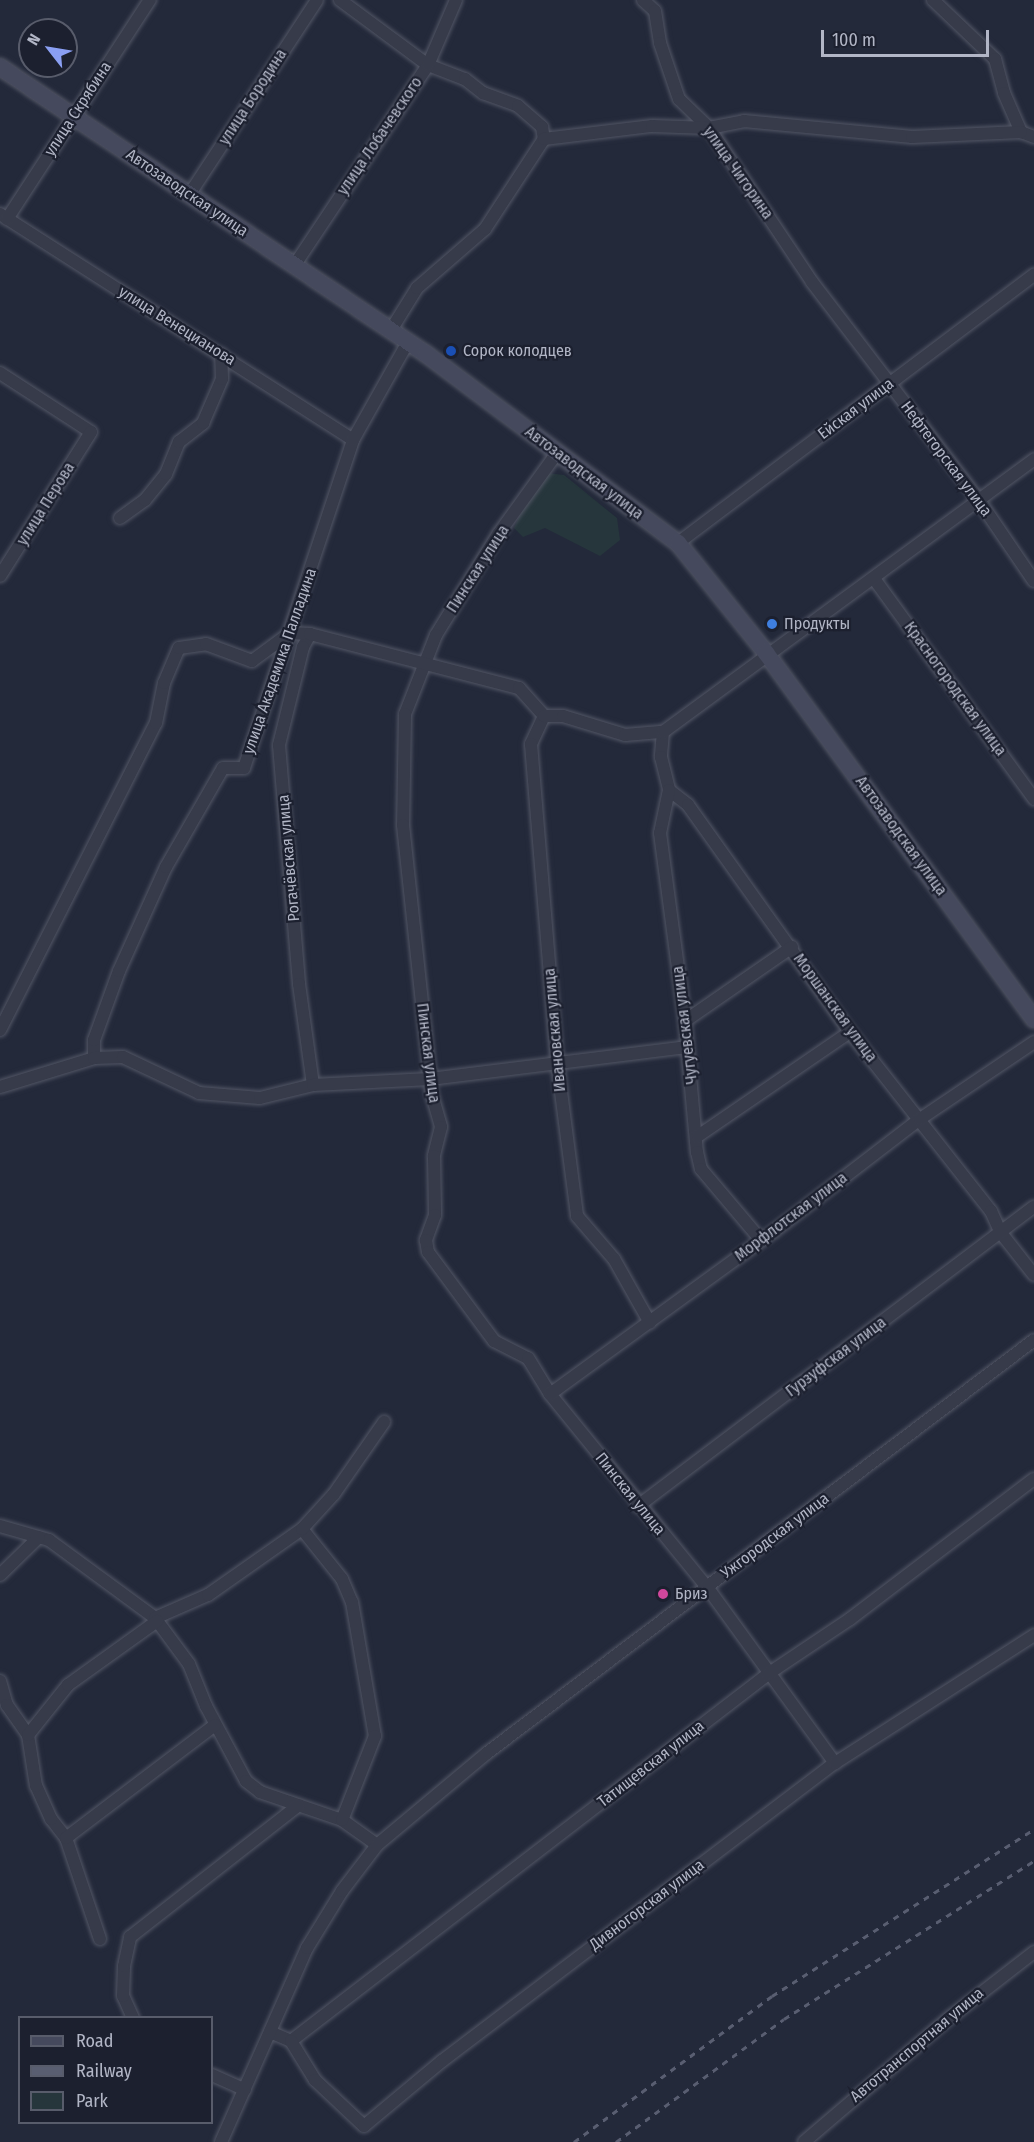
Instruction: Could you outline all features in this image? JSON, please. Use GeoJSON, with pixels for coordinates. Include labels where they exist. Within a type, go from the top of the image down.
{"type":"FeatureCollection","features":[{"type":"Feature","properties":{"kind":"street","name":"улица Скрябина"},"geometry":{"type":"LineString","coordinates":[[4,216],[150,0]]}},
{"type":"Feature","properties":{"kind":"street","name":"улица Бородина"},"geometry":{"type":"LineString","coordinates":[[189,195],[317,0]]}},
{"type":"Feature","properties":{"kind":"street"},"geometry":{"type":"LineString","coordinates":[[340,0],[428,65],[465,79],[483,93],[519,106],[542,127],[544,139],[485,229],[417,288],[391,330]]}},
{"type":"Feature","properties":{"kind":"street","name":"улица Лобачевского"},"geometry":{"type":"LineString","coordinates":[[294,266],[428,65],[456,0]]}},
{"type":"Feature","properties":{"kind":"street","name":"улица Чигорина"},"geometry":{"type":"LineString","coordinates":[[643,0],[655,11],[660,43],[679,99],[709,128],[812,282]]}},
{"type":"Feature","properties":{"kind":"street"},"geometry":{"type":"LineString","coordinates":[[933,0],[995,59],[1004,93],[1021,132]]}},
{"type":"Feature","properties":{"kind":"street","name":"Автозаводская улица"},"geometry":{"type":"LineString","coordinates":[[0,67],[391,330],[678,543],[766,653],[1034,1018]]}},
{"type":"Feature","properties":{"kind":"street"},"geometry":{"type":"LineString","coordinates":[[544,139],[652,126],[709,128],[744,121],[912,137],[1021,132],[1034,137]]}},
{"type":"Feature","properties":{"kind":"street","name":"улица Венецианова"},"geometry":{"type":"LineString","coordinates":[[4,216],[353,440]]}},
{"type":"Feature","properties":{"kind":"street","name":"Ейская улица"},"geometry":{"type":"LineString","coordinates":[[678,543],[1034,275]]}},
{"type":"Feature","properties":{"kind":"street","name":"Нефтегорская улица"},"geometry":{"type":"LineString","coordinates":[[812,282],[978,499],[1034,581]]}},
{"type":"Feature","properties":{"kind":"street","name":"улица Академика Палладина"},"geometry":{"type":"LineString","coordinates":[[94,1058],[94,1040],[119,971],[166,867],[223,768],[244,768],[353,440],[408,342]]}},
{"type":"Feature","properties":{"kind":"street"},"geometry":{"type":"LineString","coordinates":[[120,518],[144,500],[166,474],[179,442],[203,423],[222,379],[221,354]]}},
{"type":"Feature","properties":{"kind":"street","name":"улица Перова"},"geometry":{"type":"LineString","coordinates":[[0,373],[91,432],[0,576]]}},
{"type":"Feature","properties":{"kind":"street","name":"Пинская улица"},"geometry":{"type":"LineString","coordinates":[[557,453],[500,533],[441,626],[405,714],[403,825],[430,1079],[441,1127],[434,1156],[435,1215],[426,1240],[428,1252],[494,1341],[528,1358],[550,1394],[638,1506],[707,1587],[768,1674],[835,1763]]}},
{"type":"Feature","properties":{"kind":"street"},"geometry":{"type":"LineString","coordinates":[[0,1030],[156,723],[164,683],[179,648],[206,644],[252,661],[290,633],[310,634],[424,667],[519,688],[544,716],[563,716],[625,735],[663,732],[766,653],[875,580],[978,499],[1034,459]]}},
{"type":"Feature","properties":{"kind":"street","name":"Красногородская улица"},"geometry":{"type":"LineString","coordinates":[[875,580],[1034,799]]}},
{"type":"Feature","properties":{"kind":"street","name":"Рогачёвская улица"},"geometry":{"type":"LineString","coordinates":[[310,634],[303,647],[279,745],[299,984],[313,1085]]}},
{"type":"Feature","properties":{"kind":"street","name":"Ивановская улица"},"geometry":{"type":"LineString","coordinates":[[544,716],[531,744],[557,1061],[577,1216],[614,1260],[650,1323]]}},
{"type":"Feature","properties":{"kind":"street"},"geometry":{"type":"LineString","coordinates":[[663,732],[661,757],[669,790]]}},
{"type":"Feature","properties":{"kind":"street","name":"Моршанская улица"},"geometry":{"type":"LineString","coordinates":[[669,790],[688,806],[792,946],[850,1032],[991,1211],[1001,1233],[1034,1275]]}},
{"type":"Feature","properties":{"kind":"street","name":"Чугуевская улица"},"geometry":{"type":"LineString","coordinates":[[669,790],[660,833],[685,1021],[686,1047],[698,1136],[697,1152],[701,1169],[761,1240]]}},
{"type":"Feature","properties":{"kind":"street"},"geometry":{"type":"LineString","coordinates":[[685,1021],[792,946]]}},
{"type":"Feature","properties":{"kind":"street"},"geometry":{"type":"LineString","coordinates":[[698,1136],[850,1032]]}},
{"type":"Feature","properties":{"kind":"street","name":"Морфлотская улица"},"geometry":{"type":"LineString","coordinates":[[550,1394],[650,1323],[920,1119],[1034,1042]]}},
{"type":"Feature","properties":{"kind":"street"},"geometry":{"type":"LineString","coordinates":[[0,1084],[94,1058],[123,1057],[199,1093],[260,1098],[313,1085],[430,1079],[557,1061],[686,1047]]}},
{"type":"Feature","properties":{"kind":"street","name":"Гурзуфская улица"},"geometry":{"type":"LineString","coordinates":[[638,1506],[1034,1207]]}},
{"type":"Feature","properties":{"kind":"street","name":"Ужгородская улица"},"geometry":{"type":"LineString","coordinates":[[221,2142],[307,1948],[342,1891],[377,1845],[487,1753],[1034,1340]]}},
{"type":"Feature","properties":{"kind":"street"},"geometry":{"type":"LineString","coordinates":[[28,1735],[68,1685],[156,1620],[208,1595],[302,1529],[334,1494],[384,1422]]}},
{"type":"Feature","properties":{"kind":"street","name":"Татищевская улица"},"geometry":{"type":"LineString","coordinates":[[291,2041],[768,1674],[850,1619],[1034,1479]]}},
{"type":"Feature","properties":{"kind":"street"},"geometry":{"type":"LineString","coordinates":[[0,1526],[39,1537],[83,1562],[156,1620],[189,1664],[215,1725],[246,1781],[260,1792],[342,1820],[377,1845]]}},
{"type":"Feature","properties":{"kind":"street"},"geometry":{"type":"LineString","coordinates":[[302,1529],[342,1579],[352,1602],[375,1736],[342,1820]]}},
{"type":"Feature","properties":{"kind":"street"},"geometry":{"type":"LineString","coordinates":[[0,1575],[39,1537]]}},
{"type":"Feature","properties":{"kind":"street","name":"Дивногорская улица"},"geometry":{"type":"LineString","coordinates":[[291,2041],[315,2080],[364,2126],[441,2061],[835,1763],[1034,1635]]}},
{"type":"Feature","properties":{"kind":"street"},"geometry":{"type":"LineString","coordinates":[[0,1681],[7,1705],[28,1735],[36,1786],[51,1819],[66,1838],[100,1939]]}},
{"type":"Feature","properties":{"kind":"street"},"geometry":{"type":"LineString","coordinates":[[66,1838],[215,1725]]}},
{"type":"Feature","properties":{"kind":"street"},"geometry":{"type":"LineString","coordinates":[[132,2016],[123,1996],[124,1966],[130,1937],[298,1805]]}},
{"type":"Feature","properties":{"kind":"street","name":"Автотранспортная улица"},"geometry":{"type":"LineString","coordinates":[[804,2142],[949,2018],[1034,1952]]}},
{"type":"Feature","properties":{"kind":"street"},"geometry":{"type":"LineString","coordinates":[[270,2032],[291,2041]]}},
{"type":"Feature","properties":{"kind":"street"},"geometry":{"type":"LineString","coordinates":[[213,2075],[245,2090]]}},
{"type":"Feature","properties":{"kind":"green space"},"geometry":{"type":"Polygon","coordinates":[[[547,473],[564,475],[617,518],[620,540],[600,556],[545,528],[523,537],[514,528],[534,483],[547,473]]]}},
{"type":"Feature","properties":{"kind":"railway"},"geometry":{"type":"LineString","coordinates":[[574,2142],[772,1996],[1034,1829]]}},
{"type":"Feature","properties":{"kind":"railway"},"geometry":{"type":"LineString","coordinates":[[616,2142],[784,2019],[1034,1861]]}},
{"type":"Feature","properties":{"kind":"place","name":"Сорок колодцев"},"geometry":{"type":"Point","coordinates":[451,351]}},
{"type":"Feature","properties":{"kind":"place","name":"Продукты"},"geometry":{"type":"Point","coordinates":[772,624]}},
{"type":"Feature","properties":{"kind":"place","name":"Бриз"},"geometry":{"type":"Point","coordinates":[663,1594]}}]}
